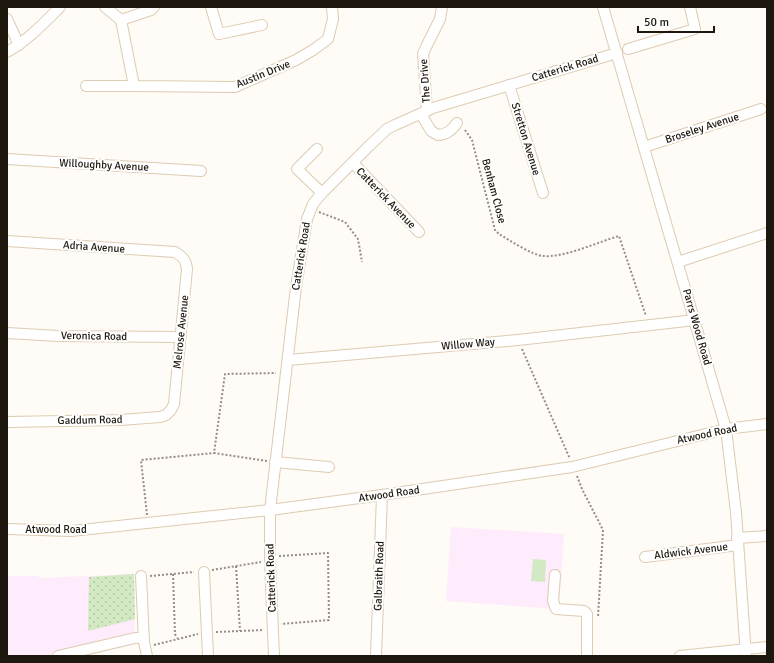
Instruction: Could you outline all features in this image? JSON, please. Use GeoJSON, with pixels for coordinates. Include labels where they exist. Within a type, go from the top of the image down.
{"type":"FeatureCollection","features":[{"type":"Feature","properties":{"kind":"street"},"geometry":{"type":"LineString","coordinates":[[7,52],[30,36],[60,7]]}},
{"type":"Feature","properties":{"kind":"street"},"geometry":{"type":"LineString","coordinates":[[105,7],[121,20],[134,86]]}},
{"type":"Feature","properties":{"kind":"street"},"geometry":{"type":"LineString","coordinates":[[121,20],[151,10],[154,7]]}},
{"type":"Feature","properties":{"kind":"street"},"geometry":{"type":"LineString","coordinates":[[211,7],[219,34],[262,26]]}},
{"type":"Feature","properties":{"kind":"street","name":"Austin Drive"},"geometry":{"type":"LineString","coordinates":[[86,86],[235,87],[296,60],[314,50],[328,39],[333,19],[332,7]]}},
{"type":"Feature","properties":{"kind":"street","name":"The Drive"},"geometry":{"type":"LineString","coordinates":[[424,112],[423,54],[440,19],[442,7]]}},
{"type":"Feature","properties":{"kind":"street","name":"Parrs Wood Road"},"geometry":{"type":"LineString","coordinates":[[603,7],[726,429],[736,505],[746,652]]}},
{"type":"Feature","properties":{"kind":"street"},"geometry":{"type":"LineString","coordinates":[[628,50],[695,29],[690,7]]}},
{"type":"Feature","properties":{"kind":"street"},"geometry":{"type":"LineString","coordinates":[[7,19],[19,45]]}},
{"type":"Feature","properties":{"kind":"street","name":"Catterick Road"},"geometry":{"type":"LineString","coordinates":[[274,656],[270,556],[270,510],[296,287],[307,219],[311,209],[322,193],[387,129],[424,112],[617,53]]}},
{"type":"Feature","properties":{"kind":"street","name":"Stretton Avenue"},"geometry":{"type":"LineString","coordinates":[[509,85],[543,193]]}},
{"type":"Feature","properties":{"kind":"street","name":"Broseley Avenue"},"geometry":{"type":"LineString","coordinates":[[644,147],[761,109]]}},
{"type":"Feature","properties":{"kind":"street"},"geometry":{"type":"LineString","coordinates":[[424,112],[431,131],[438,135],[461,126]]}},
{"type":"Feature","properties":{"kind":"street"},"geometry":{"type":"LineString","coordinates":[[317,149],[297,169],[322,193]]}},
{"type":"Feature","properties":{"kind":"street","name":"Willoughby Avenue"},"geometry":{"type":"LineString","coordinates":[[7,159],[201,171]]}},
{"type":"Feature","properties":{"kind":"street","name":"Catterick Avenue"},"geometry":{"type":"LineString","coordinates":[[353,163],[419,232]]}},
{"type":"Feature","properties":{"kind":"street"},"geometry":{"type":"LineString","coordinates":[[678,262],[767,233]]}},
{"type":"Feature","properties":{"kind":"street","name":"Adria Avenue"},"geometry":{"type":"LineString","coordinates":[[7,242],[175,252],[180,255]]}},
{"type":"Feature","properties":{"kind":"street","name":"Melrose Avenue"},"geometry":{"type":"LineString","coordinates":[[171,410],[174,404],[187,269],[187,262],[180,255]]}},
{"type":"Feature","properties":{"kind":"street","name":"Willow Way"},"geometry":{"type":"LineString","coordinates":[[288,360],[518,340],[695,320]]}},
{"type":"Feature","properties":{"kind":"street","name":"Veronica Road"},"geometry":{"type":"LineString","coordinates":[[7,333],[58,336],[180,337]]}},
{"type":"Feature","properties":{"kind":"street","name":"Gaddum Road"},"geometry":{"type":"LineString","coordinates":[[7,422],[138,420],[160,417],[166,415],[171,410]]}},
{"type":"Feature","properties":{"kind":"street","name":"Atwood Road"},"geometry":{"type":"LineString","coordinates":[[7,529],[71,531],[270,510],[382,495],[574,466],[726,429],[767,424]]}},
{"type":"Feature","properties":{"kind":"street"},"geometry":{"type":"LineString","coordinates":[[275,462],[329,467]]}},
{"type":"Feature","properties":{"kind":"street","name":"Galbraith Road"},"geometry":{"type":"LineString","coordinates":[[376,656],[382,495]]}},
{"type":"Feature","properties":{"kind":"street","name":"Aldwick Avenue"},"geometry":{"type":"LineString","coordinates":[[645,557],[767,536]]}},
{"type":"Feature","properties":{"kind":"street"},"geometry":{"type":"LineString","coordinates":[[204,572],[208,656]]}},
{"type":"Feature","properties":{"kind":"street"},"geometry":{"type":"LineString","coordinates":[[554,575],[553,600],[556,609],[584,611],[587,614],[588,656]]}},
{"type":"Feature","properties":{"kind":"street"},"geometry":{"type":"LineString","coordinates":[[141,576],[145,647]]}},
{"type":"Feature","properties":{"kind":"street"},"geometry":{"type":"LineString","coordinates":[[58,656],[135,638],[145,647]]}},
{"type":"Feature","properties":{"kind":"street"},"geometry":{"type":"LineString","coordinates":[[680,656],[746,652],[767,647]]}},
{"type":"Feature","properties":{"kind":"path","name":"Benham Close"},"geometry":{"type":"LineString","coordinates":[[461,126],[472,140],[495,230],[506,239],[543,256],[576,250],[619,236],[649,325]]}},
{"type":"Feature","properties":{"kind":"path"},"geometry":{"type":"LineString","coordinates":[[311,209],[345,222],[358,239],[362,262]]}},
{"type":"Feature","properties":{"kind":"path"},"geometry":{"type":"LineString","coordinates":[[518,340],[574,466],[582,489],[603,530],[598,619]]}},
{"type":"Feature","properties":{"kind":"path"},"geometry":{"type":"LineString","coordinates":[[214,453],[225,374],[286,373]]}},
{"type":"Feature","properties":{"kind":"path"},"geometry":{"type":"LineString","coordinates":[[148,522],[141,460],[214,453],[275,462]]}},
{"type":"Feature","properties":{"kind":"path"},"geometry":{"type":"LineString","coordinates":[[145,647],[177,638],[207,632],[240,631],[330,620],[328,553],[270,556]]}},
{"type":"Feature","properties":{"kind":"path"},"geometry":{"type":"LineString","coordinates":[[236,566],[240,631]]}},
{"type":"Feature","properties":{"kind":"path"},"geometry":{"type":"LineString","coordinates":[[173,574],[177,638]]}},
{"type":"Feature","properties":{"kind":"shaded area"},"geometry":{"type":"Polygon","coordinates":[[[451,527],[564,534],[559,609],[446,601],[451,527]]]}},
{"type":"Feature","properties":{"kind":"shaded area"},"geometry":{"type":"Polygon","coordinates":[[[134,574],[135,644],[86,656],[7,656],[7,576],[39,576],[39,578],[134,574]]]}},
{"type":"Feature","properties":{"kind":"green space"},"geometry":{"type":"Polygon","coordinates":[[[533,559],[546,560],[545,582],[531,581],[533,559]]]}},
{"type":"Feature","properties":{"kind":"green space"},"geometry":{"type":"Polygon","coordinates":[[[134,574],[135,619],[88,631],[89,577],[134,574]]]}}]}
